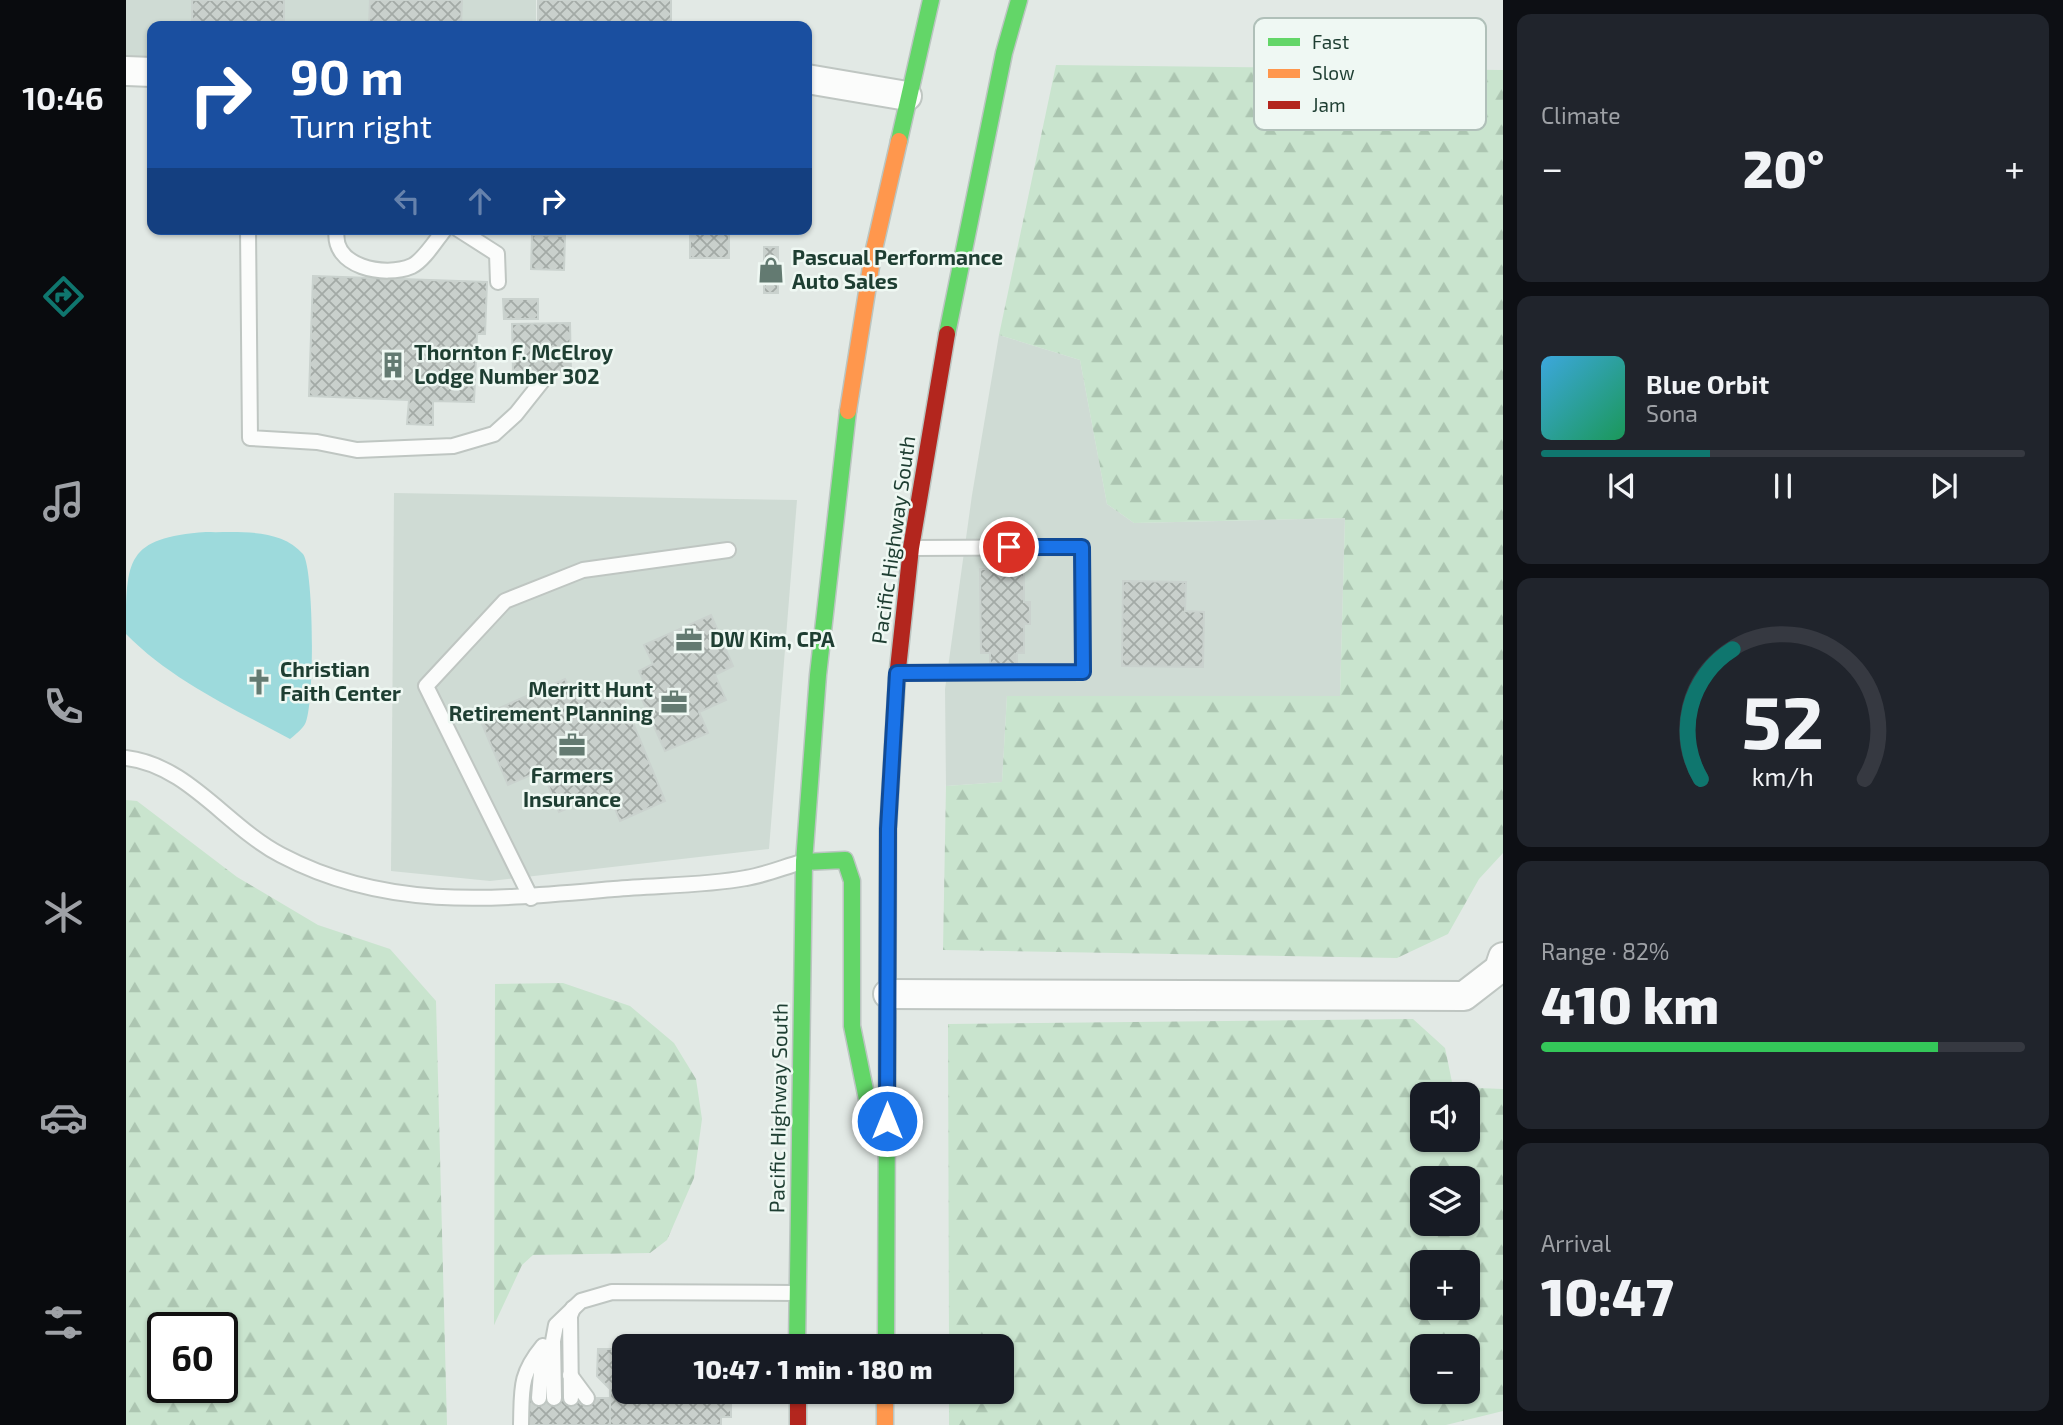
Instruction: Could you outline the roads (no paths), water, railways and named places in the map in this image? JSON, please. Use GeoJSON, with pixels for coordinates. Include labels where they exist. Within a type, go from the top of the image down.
{"type":"FeatureCollection","features":[{"type":"Feature","properties":{"kind":"main road","name":"Pacific Highway South"},"geometry":{"type":"LineString","coordinates":[[797,1334],[804,862],[818,675],[849,404],[873,254],[931,0]]}},
{"type":"Feature","properties":{"kind":"main road","name":"Pacific Highway South"},"geometry":{"type":"LineString","coordinates":[[886,1334],[888,829],[897,673],[911,548],[959,265],[1004,53],[1019,0]]}},
{"type":"Feature","properties":{"kind":"main road"},"geometry":{"type":"LineString","coordinates":[[804,862],[845,860],[852,881],[852,1026],[886,1196]]}},
{"type":"Feature","properties":{"kind":"main road"},"geometry":{"type":"LineString","coordinates":[[798,1404],[798,1425]]}},
{"type":"Feature","properties":{"kind":"main road"},"geometry":{"type":"LineString","coordinates":[[885,1404],[885,1425]]}},
{"type":"Feature","properties":{"kind":"street"},"geometry":{"type":"LineString","coordinates":[[126,71],[147,72]]}},
{"type":"Feature","properties":{"kind":"street"},"geometry":{"type":"LineString","coordinates":[[812,80],[907,96]]}},
{"type":"Feature","properties":{"kind":"street"},"geometry":{"type":"LineString","coordinates":[[888,994],[1464,996],[1499,969],[1503,957]]}},
{"type":"Feature","properties":{"kind":"lane"},"geometry":{"type":"LineString","coordinates":[[248,235],[250,438],[317,442],[357,450],[453,446],[494,434],[516,414],[542,380]]}},
{"type":"Feature","properties":{"kind":"lane"},"geometry":{"type":"LineString","coordinates":[[336,235],[341,252],[363,268],[401,269],[414,265],[440,235]]}},
{"type":"Feature","properties":{"kind":"lane"},"geometry":{"type":"LineString","coordinates":[[467,235],[497,254],[498,282]]}},
{"type":"Feature","properties":{"kind":"lane"},"geometry":{"type":"LineString","coordinates":[[897,673],[1083,672],[1082,547],[911,548]]}},
{"type":"Feature","properties":{"kind":"lane"},"geometry":{"type":"LineString","coordinates":[[531,898],[426,686],[505,601],[583,570],[728,550]]}},
{"type":"Feature","properties":{"kind":"lane"},"geometry":{"type":"LineString","coordinates":[[126,758],[146,760],[169,770],[248,835],[282,856],[324,873],[418,898],[531,898],[746,878],[804,862]]}},
{"type":"Feature","properties":{"kind":"lane"},"geometry":{"type":"LineString","coordinates":[[521,1425],[522,1380],[527,1366],[556,1325],[573,1307],[612,1292],[797,1293]]}},
{"type":"Feature","properties":{"kind":"lane"},"geometry":{"type":"LineString","coordinates":[[571,1398],[570,1316],[573,1307]]}},
{"type":"Feature","properties":{"kind":"lane"},"geometry":{"type":"LineString","coordinates":[[554,1398],[553,1341],[556,1325]]}},
{"type":"Feature","properties":{"kind":"lane"},"geometry":{"type":"LineString","coordinates":[[539,1398],[543,1346]]}},
{"type":"Feature","properties":{"kind":"lane"},"geometry":{"type":"LineString","coordinates":[[570,1375],[586,1398]]}},
{"type":"Feature","properties":{"kind":"water"},"geometry":{"type":"Polygon","coordinates":[[[206,532],[270,535],[294,545],[303,554],[309,584],[312,666],[305,724],[290,739],[183,680],[126,634],[127,587],[136,557],[146,547],[160,540],[206,532]]]}},
{"type":"Feature","properties":{"kind":"place","name":"Pascual Performance Auto Sales"},"geometry":{"type":"Point","coordinates":[771,270]}},
{"type":"Feature","properties":{"kind":"place","name":"Thornton F. McElroy Lodge Number 302"},"geometry":{"type":"Point","coordinates":[393,365]}},
{"type":"Feature","properties":{"kind":"place","name":"DW Kim, CPA"},"geometry":{"type":"Point","coordinates":[689,640]}},
{"type":"Feature","properties":{"kind":"place","name":"Christian Faith Center"},"geometry":{"type":"Point","coordinates":[259,682]}},
{"type":"Feature","properties":{"kind":"place","name":"Merritt Hunt Retirement Planning"},"geometry":{"type":"Point","coordinates":[674,702]}},
{"type":"Feature","properties":{"kind":"place","name":"Farmers Insurance"},"geometry":{"type":"Point","coordinates":[572,745]}}]}
